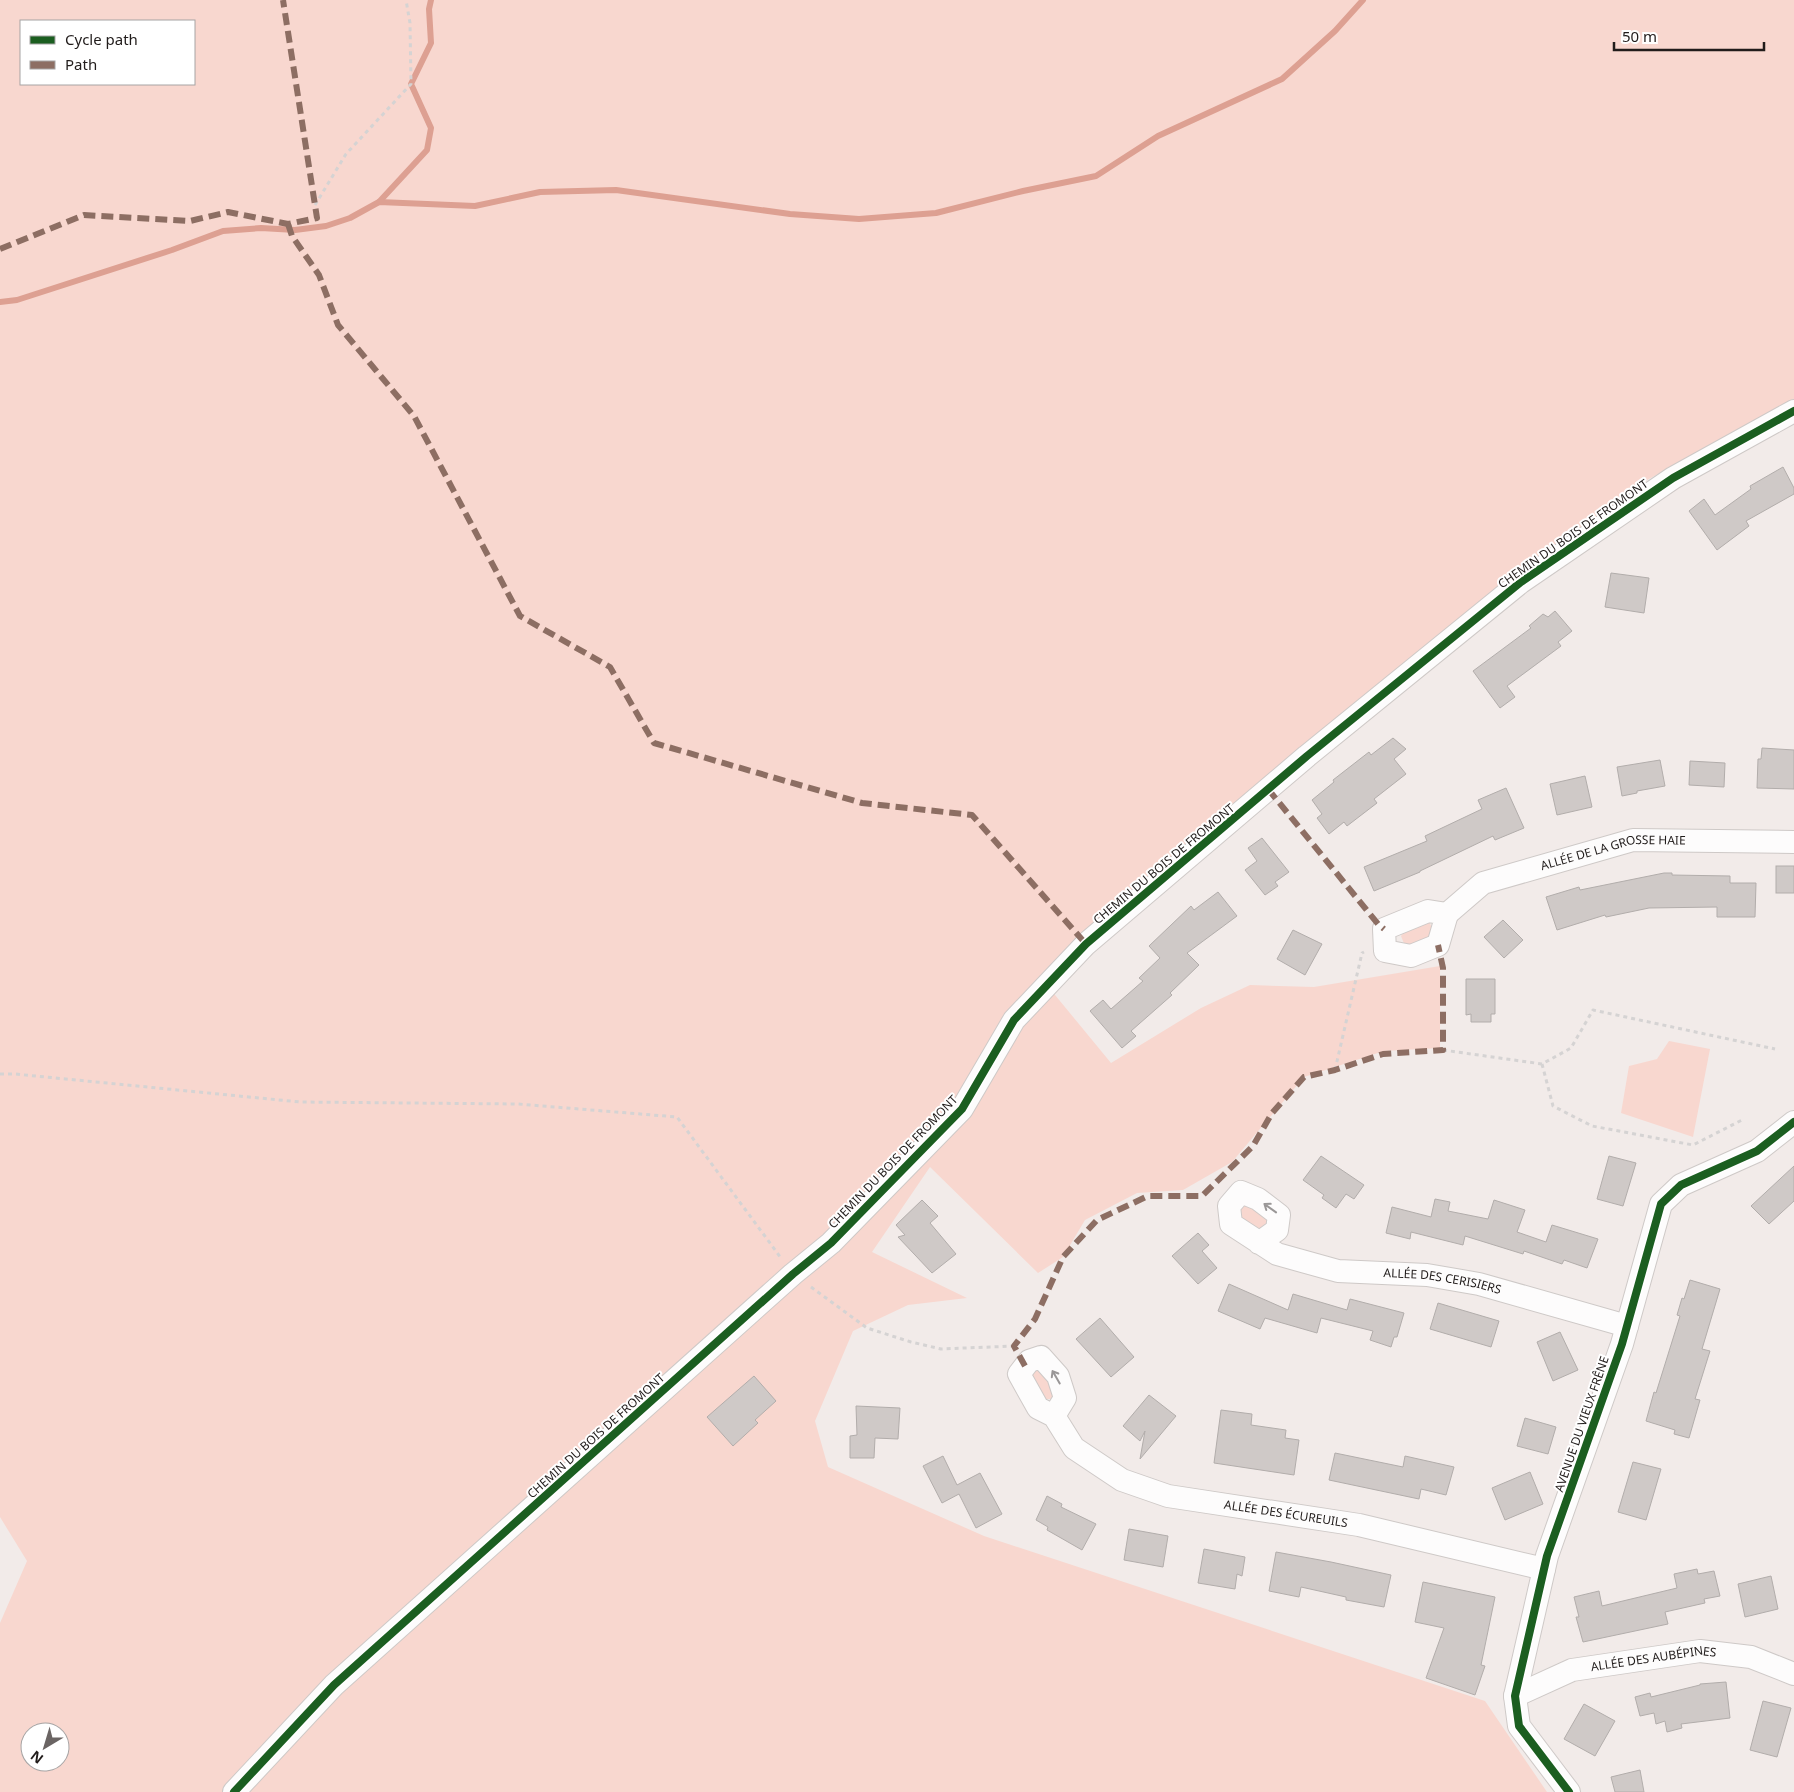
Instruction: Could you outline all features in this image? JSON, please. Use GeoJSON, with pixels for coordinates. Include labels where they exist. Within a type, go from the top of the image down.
{"type":"FeatureCollection","features":[{"type":"Feature","properties":{"kind":"street","name":"CHEMIN DU BOIS DE FROMONT"},"geometry":{"type":"LineString","coordinates":[[234,1792],[334,1685],[793,1274],[831,1243],[962,1109],[1014,1020],[1086,944],[1307,756],[1521,582],[1673,478],[1794,410]]}},
{"type":"Feature","properties":{"kind":"street","name":"ALLÉE DE LA GROSSE HAIE"},"geometry":{"type":"LineString","coordinates":[[1447,914],[1484,883],[1633,840],[1794,842]]}},
{"type":"Feature","properties":{"kind":"street"},"geometry":{"type":"LineString","coordinates":[[1428,911],[1447,914],[1438,945],[1412,956],[1385,951],[1385,942],[1384,929],[1428,911]]}},
{"type":"Feature","properties":{"kind":"street","name":"AVENUE DU VIEUX FRÊNE"},"geometry":{"type":"LineString","coordinates":[[1569,1792],[1518,1726],[1515,1696],[1544,1569],[1627,1326],[1661,1204],[1681,1185],[1757,1150],[1794,1122]]}},
{"type":"Feature","properties":{"kind":"street","name":"ALLÉE DES CERISIERS"},"geometry":{"type":"LineString","coordinates":[[1259,1243],[1277,1254],[1338,1271],[1427,1275],[1479,1284],[1627,1326]]}},
{"type":"Feature","properties":{"kind":"street","name":"ALLÉE DES ÉCUREUILS"},"geometry":{"type":"LineString","coordinates":[[1054,1416],[1074,1448],[1122,1480],[1168,1496],[1359,1526],[1544,1569]]}},
{"type":"Feature","properties":{"kind":"street","name":"ALLÉE DES AUBÉPINES"},"geometry":{"type":"LineString","coordinates":[[1515,1696],[1572,1670],[1700,1651],[1751,1657],[1794,1674]]}},
{"type":"Feature","properties":{"kind":"path"},"geometry":{"type":"LineString","coordinates":[[316,205],[346,154],[412,84],[410,23],[406,0]]}},
{"type":"Feature","properties":{"kind":"path"},"geometry":{"type":"LineString","coordinates":[[1335,1070],[1362,953],[1385,942]]}},
{"type":"Feature","properties":{"kind":"path"},"geometry":{"type":"LineString","coordinates":[[1443,1050],[1542,1064],[1570,1048],[1593,1010],[1775,1049]]}},
{"type":"Feature","properties":{"kind":"path"},"geometry":{"type":"LineString","coordinates":[[1542,1064],[1553,1106],[1592,1126],[1693,1145],[1742,1120]]}},
{"type":"Feature","properties":{"kind":"path"},"geometry":{"type":"LineString","coordinates":[[0,1074],[300,1102],[518,1104],[677,1118],[793,1274],[867,1328],[941,1349],[1014,1346]]}},
{"type":"Feature","properties":{"kind":"shaded area"},"geometry":{"type":"Polygon","coordinates":[[[0,0],[1794,0],[1794,399],[1638,485],[1423,654],[1046,984],[1111,1063],[1201,1008],[1250,985],[1314,987],[1440,966],[1440,1048],[1384,1051],[1304,1077],[1232,1162],[1183,1190],[1137,1193],[1085,1220],[1063,1257],[1038,1273],[930,1167],[872,1252],[967,1298],[908,1305],[853,1331],[815,1421],[828,1467],[984,1536],[1485,1701],[1547,1792],[0,1792],[0,1623],[27,1561],[0,1517],[0,0]]]}},
{"type":"Feature","properties":{"kind":"shaded area"},"geometry":{"type":"Polygon","coordinates":[[[1429,921],[1433,931],[1428,938],[1418,944],[1405,946],[1401,936],[1409,926],[1429,921]]]}},
{"type":"Feature","properties":{"kind":"shaded area"},"geometry":{"type":"Polygon","coordinates":[[[1669,1041],[1710,1049],[1693,1137],[1621,1113],[1629,1066],[1657,1059],[1669,1041]]]}},
{"type":"Feature","properties":{"kind":"shaded area"},"geometry":{"type":"Polygon","coordinates":[[[1240,1205],[1250,1205],[1265,1214],[1268,1223],[1263,1231],[1255,1230],[1239,1216],[1240,1205]]]}},
{"type":"Feature","properties":{"kind":"shaded area"},"geometry":{"type":"Polygon","coordinates":[[[1036,1368],[1056,1389],[1051,1399],[1044,1399],[1029,1377],[1036,1368]]]}},
{"type":"Feature","properties":{"kind":"building"},"geometry":{"type":"Polygon","coordinates":[[[1783,467],[1794,488],[1794,494],[1746,521],[1749,526],[1717,550],[1689,511],[1704,499],[1715,515],[1751,489],[1750,486],[1783,467]]]}},
{"type":"Feature","properties":{"kind":"building"},"geometry":{"type":"Polygon","coordinates":[[[1611,573],[1649,578],[1644,613],[1605,607],[1611,573]]]}},
{"type":"Feature","properties":{"kind":"building"},"geometry":{"type":"Polygon","coordinates":[[[1555,611],[1572,631],[1558,642],[1561,646],[1507,686],[1515,697],[1500,708],[1473,671],[1531,628],[1529,626],[1543,614],[1548,617],[1555,611]]]}},
{"type":"Feature","properties":{"kind":"building"},"geometry":{"type":"Polygon","coordinates":[[[1393,738],[1406,749],[1394,759],[1406,774],[1374,799],[1377,803],[1347,826],[1344,822],[1329,834],[1317,818],[1322,814],[1312,800],[1334,782],[1333,780],[1369,752],[1371,755],[1393,738]]]}},
{"type":"Feature","properties":{"kind":"building"},"geometry":{"type":"Polygon","coordinates":[[[1762,748],[1794,750],[1794,789],[1757,788],[1758,759],[1761,759],[1762,748]]]}},
{"type":"Feature","properties":{"kind":"building"},"geometry":{"type":"Polygon","coordinates":[[[1660,760],[1665,786],[1622,796],[1617,767],[1660,760]]]}},
{"type":"Feature","properties":{"kind":"building"},"geometry":{"type":"Polygon","coordinates":[[[1690,761],[1725,763],[1724,787],[1689,785],[1690,761]]]}},
{"type":"Feature","properties":{"kind":"building"},"geometry":{"type":"Polygon","coordinates":[[[1585,776],[1592,807],[1557,815],[1550,784],[1585,776]]]}},
{"type":"Feature","properties":{"kind":"building"},"geometry":{"type":"Polygon","coordinates":[[[1506,788],[1524,828],[1495,840],[1493,836],[1420,872],[1374,891],[1364,867],[1427,841],[1425,836],[1482,809],[1478,800],[1506,788]]]}},
{"type":"Feature","properties":{"kind":"building"},"geometry":{"type":"Polygon","coordinates":[[[1262,838],[1289,872],[1275,882],[1278,886],[1265,895],[1245,870],[1257,861],[1248,848],[1262,838]]]}},
{"type":"Feature","properties":{"kind":"building"},"geometry":{"type":"Polygon","coordinates":[[[1776,866],[1794,866],[1794,893],[1776,893],[1776,866]]]}},
{"type":"Feature","properties":{"kind":"building"},"geometry":{"type":"Polygon","coordinates":[[[1672,873],[1672,875],[1730,876],[1730,883],[1756,883],[1755,917],[1717,917],[1717,907],[1649,908],[1606,917],[1605,915],[1557,930],[1546,897],[1579,887],[1580,890],[1672,873]]]}},
{"type":"Feature","properties":{"kind":"building"},"geometry":{"type":"Polygon","coordinates":[[[1218,892],[1237,916],[1187,953],[1199,965],[1170,993],[1172,995],[1131,1031],[1136,1036],[1122,1048],[1090,1011],[1103,1000],[1111,1009],[1143,981],[1139,978],[1160,958],[1149,946],[1191,906],[1194,910],[1218,892]]]}},
{"type":"Feature","properties":{"kind":"building"},"geometry":{"type":"Polygon","coordinates":[[[1503,920],[1523,940],[1504,958],[1484,937],[1503,920]]]}},
{"type":"Feature","properties":{"kind":"building"},"geometry":{"type":"Polygon","coordinates":[[[1293,930],[1322,944],[1305,975],[1277,959],[1293,930]]]}},
{"type":"Feature","properties":{"kind":"building"},"geometry":{"type":"Polygon","coordinates":[[[1466,979],[1495,979],[1495,1014],[1491,1014],[1491,1022],[1471,1022],[1471,1014],[1466,1015],[1466,979]]]}},
{"type":"Feature","properties":{"kind":"building"},"geometry":{"type":"Polygon","coordinates":[[[1321,1156],[1364,1185],[1354,1199],[1346,1194],[1336,1208],[1322,1198],[1324,1195],[1303,1180],[1321,1156]]]}},
{"type":"Feature","properties":{"kind":"building"},"geometry":{"type":"Polygon","coordinates":[[[1609,1156],[1636,1163],[1623,1206],[1597,1199],[1609,1156]]]}},
{"type":"Feature","properties":{"kind":"building"},"geometry":{"type":"Polygon","coordinates":[[[1794,1166],[1794,1201],[1769,1224],[1751,1206],[1794,1166]]]}},
{"type":"Feature","properties":{"kind":"building"},"geometry":{"type":"Polygon","coordinates":[[[1435,1199],[1450,1202],[1448,1211],[1488,1219],[1494,1200],[1525,1210],[1517,1232],[1546,1242],[1552,1225],[1598,1239],[1587,1268],[1564,1260],[1562,1264],[1524,1251],[1523,1254],[1465,1236],[1463,1245],[1411,1232],[1410,1239],[1386,1233],[1392,1207],[1431,1217],[1435,1199]]]}},
{"type":"Feature","properties":{"kind":"building"},"geometry":{"type":"Polygon","coordinates":[[[922,1200],[938,1216],[930,1223],[956,1254],[932,1273],[898,1237],[905,1235],[896,1225],[922,1200]]]}},
{"type":"Feature","properties":{"kind":"building"},"geometry":{"type":"Polygon","coordinates":[[[1198,1233],[1209,1245],[1202,1251],[1217,1268],[1198,1284],[1172,1256],[1198,1233]]]}},
{"type":"Feature","properties":{"kind":"building"},"geometry":{"type":"Polygon","coordinates":[[[1690,1280],[1720,1289],[1702,1349],[1710,1351],[1695,1399],[1700,1400],[1689,1438],[1674,1434],[1675,1430],[1646,1421],[1680,1316],[1677,1315],[1682,1298],[1684,1299],[1690,1280]]]}},
{"type":"Feature","properties":{"kind":"building"},"geometry":{"type":"Polygon","coordinates":[[[1229,1284],[1288,1310],[1293,1294],[1347,1310],[1350,1299],[1404,1313],[1397,1337],[1394,1337],[1391,1347],[1370,1340],[1373,1331],[1321,1318],[1317,1333],[1265,1318],[1260,1329],[1218,1311],[1229,1284]]]}},
{"type":"Feature","properties":{"kind":"building"},"geometry":{"type":"Polygon","coordinates":[[[1438,1303],[1499,1321],[1491,1347],[1430,1329],[1438,1303]]]}},
{"type":"Feature","properties":{"kind":"building"},"geometry":{"type":"Polygon","coordinates":[[[1100,1318],[1134,1357],[1111,1377],[1076,1339],[1100,1318]]]}},
{"type":"Feature","properties":{"kind":"building"},"geometry":{"type":"Polygon","coordinates":[[[1560,1332],[1578,1370],[1553,1381],[1537,1342],[1560,1332]]]}},
{"type":"Feature","properties":{"kind":"building"},"geometry":{"type":"Polygon","coordinates":[[[754,1376],[776,1401],[755,1420],[758,1423],[733,1446],[707,1417],[754,1376]]]}},
{"type":"Feature","properties":{"kind":"building"},"geometry":{"type":"Polygon","coordinates":[[[1149,1395],[1176,1416],[1140,1459],[1145,1431],[1140,1441],[1123,1426],[1149,1395]]]}},
{"type":"Feature","properties":{"kind":"building"},"geometry":{"type":"Polygon","coordinates":[[[856,1406],[900,1408],[898,1439],[875,1438],[874,1458],[850,1458],[850,1436],[857,1435],[856,1406]]]}},
{"type":"Feature","properties":{"kind":"building"},"geometry":{"type":"Polygon","coordinates":[[[1221,1410],[1252,1414],[1251,1425],[1286,1430],[1285,1438],[1299,1440],[1294,1475],[1214,1463],[1221,1410]]]}},
{"type":"Feature","properties":{"kind":"building"},"geometry":{"type":"Polygon","coordinates":[[[1525,1418],[1556,1427],[1548,1454],[1517,1446],[1525,1418]]]}},
{"type":"Feature","properties":{"kind":"building"},"geometry":{"type":"Polygon","coordinates":[[[1335,1453],[1403,1467],[1405,1456],[1454,1467],[1446,1495],[1421,1489],[1419,1499],[1329,1480],[1335,1453]]]}},
{"type":"Feature","properties":{"kind":"building"},"geometry":{"type":"Polygon","coordinates":[[[943,1456],[957,1485],[980,1473],[1002,1514],[976,1528],[959,1494],[942,1503],[923,1466],[943,1456]]]}},
{"type":"Feature","properties":{"kind":"building"},"geometry":{"type":"Polygon","coordinates":[[[1633,1462],[1661,1469],[1646,1520],[1618,1512],[1633,1462]]]}},
{"type":"Feature","properties":{"kind":"building"},"geometry":{"type":"Polygon","coordinates":[[[1530,1472],[1543,1504],[1505,1520],[1492,1488],[1530,1472]]]}},
{"type":"Feature","properties":{"kind":"building"},"geometry":{"type":"Polygon","coordinates":[[[1047,1496],[1062,1504],[1061,1507],[1096,1524],[1082,1550],[1047,1530],[1048,1527],[1036,1520],[1047,1496]]]}},
{"type":"Feature","properties":{"kind":"building"},"geometry":{"type":"Polygon","coordinates":[[[1129,1529],[1168,1536],[1163,1567],[1124,1560],[1129,1529]]]}},
{"type":"Feature","properties":{"kind":"building"},"geometry":{"type":"Polygon","coordinates":[[[1204,1549],[1245,1557],[1242,1576],[1237,1574],[1235,1589],[1198,1583],[1204,1549]]]}},
{"type":"Feature","properties":{"kind":"building"},"geometry":{"type":"Polygon","coordinates":[[[1276,1552],[1391,1575],[1384,1607],[1346,1600],[1346,1597],[1301,1587],[1299,1597],[1269,1591],[1276,1552]]]}},
{"type":"Feature","properties":{"kind":"building"},"geometry":{"type":"Polygon","coordinates":[[[1697,1569],[1698,1574],[1714,1571],[1720,1596],[1704,1599],[1705,1603],[1665,1612],[1668,1624],[1583,1642],[1576,1617],[1579,1617],[1574,1597],[1599,1591],[1602,1606],[1677,1588],[1674,1574],[1697,1569]]]}},
{"type":"Feature","properties":{"kind":"building"},"geometry":{"type":"Polygon","coordinates":[[[1771,1576],[1778,1609],[1745,1617],[1738,1584],[1771,1576]]]}},
{"type":"Feature","properties":{"kind":"building"},"geometry":{"type":"Polygon","coordinates":[[[1423,1582],[1495,1597],[1481,1665],[1485,1666],[1475,1695],[1426,1678],[1444,1628],[1415,1622],[1423,1582]]]}},
{"type":"Feature","properties":{"kind":"building"},"geometry":{"type":"Polygon","coordinates":[[[1726,1682],[1730,1718],[1681,1724],[1682,1728],[1667,1732],[1665,1721],[1656,1724],[1654,1713],[1640,1716],[1635,1697],[1650,1693],[1651,1697],[1700,1684],[1726,1682]]]}},
{"type":"Feature","properties":{"kind":"building"},"geometry":{"type":"Polygon","coordinates":[[[1763,1701],[1791,1708],[1777,1757],[1750,1750],[1763,1701]]]}},
{"type":"Feature","properties":{"kind":"building"},"geometry":{"type":"Polygon","coordinates":[[[1584,1704],[1615,1721],[1595,1756],[1564,1739],[1584,1704]]]}},
{"type":"Feature","properties":{"kind":"building"},"geometry":{"type":"Polygon","coordinates":[[[1640,1770],[1644,1792],[1615,1792],[1611,1777],[1640,1770]]]}},
{"type":"Feature","properties":{"kind":"waterway"},"geometry":{"type":"LineString","coordinates":[[379,202],[427,150],[431,128],[411,84],[431,43],[429,9],[431,0]]}},
{"type":"Feature","properties":{"kind":"waterway"},"geometry":{"type":"LineString","coordinates":[[0,302],[17,300],[172,250],[223,231],[261,228],[295,230],[326,226],[350,218],[379,202],[475,206],[540,192],[616,190],[790,214],[859,219],[936,213],[1023,191],[1096,176],[1158,136],[1282,79],[1335,31],[1363,0]]}},
{"type":"Feature","properties":{"kind":"marked path"},"geometry":{"type":"LineString","coordinates":[[0,249],[84,215],[190,221],[228,212],[288,224],[317,218],[283,0]]}},
{"type":"Feature","properties":{"kind":"marked path"},"geometry":{"type":"LineString","coordinates":[[288,224],[292,236],[319,275],[338,325],[414,416],[520,616],[610,667],[654,743],[862,803],[972,815],[1086,944]]}},
{"type":"Feature","properties":{"kind":"marked path"},"geometry":{"type":"LineString","coordinates":[[1268,789],[1384,929]]}},
{"type":"Feature","properties":{"kind":"marked path"},"geometry":{"type":"LineString","coordinates":[[1025,1366],[1014,1346],[1035,1319],[1063,1257],[1097,1220],[1148,1196],[1202,1196],[1253,1146],[1272,1113],[1304,1077],[1335,1070],[1383,1054],[1443,1050],[1443,968],[1438,945]]}},
{"type":"Feature","properties":{"kind":"cycle path"},"geometry":{"type":"LineString","coordinates":[[234,1792],[334,1685],[793,1274],[831,1243],[962,1109],[1014,1020],[1086,944],[1307,756],[1521,582],[1673,478],[1794,411]]}},
{"type":"Feature","properties":{"kind":"cycle path"},"geometry":{"type":"LineString","coordinates":[[1569,1792],[1519,1726],[1515,1696],[1547,1556],[1622,1344],[1661,1204],[1681,1185],[1757,1151],[1794,1122]]}}]}
